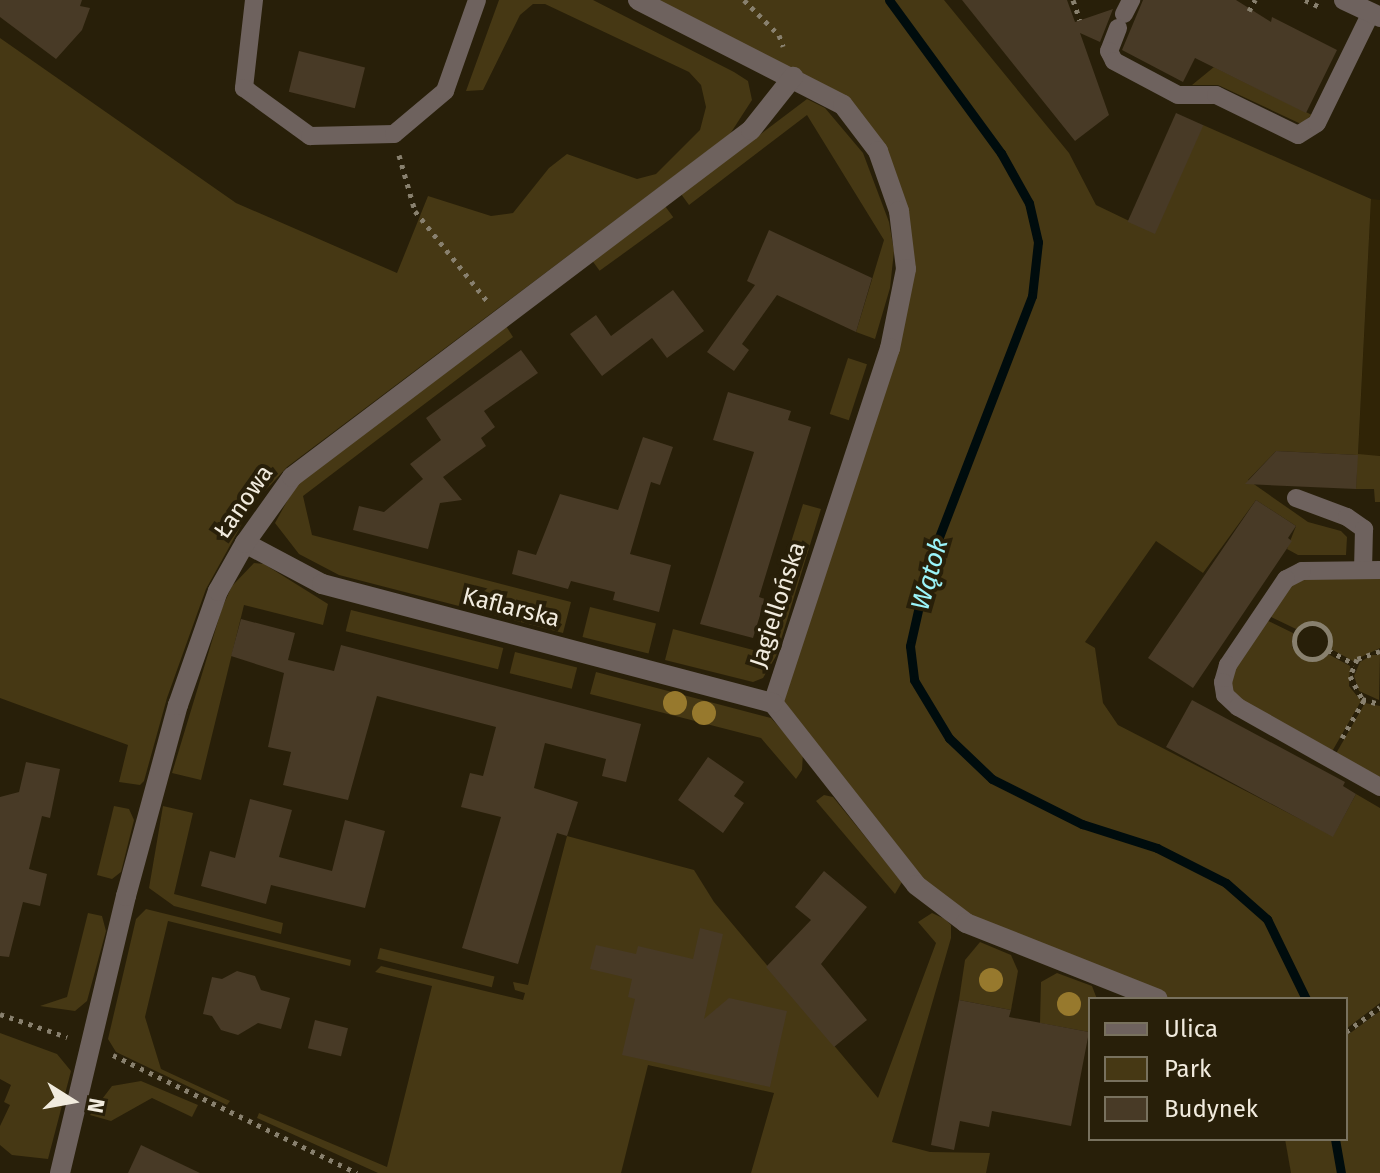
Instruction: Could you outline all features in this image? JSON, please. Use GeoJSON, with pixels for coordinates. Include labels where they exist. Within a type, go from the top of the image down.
{"type":"FeatureCollection","features":[{"type":"Feature","properties":{"kind":"street","name":"Jagiellońska"},"geometry":{"type":"LineString","coordinates":[[638,0],[843,105],[878,151],[899,211],[906,269],[890,348],[773,703],[916,885],[966,923],[1153,997]]}},
{"type":"Feature","properties":{"kind":"street"},"geometry":{"type":"LineString","coordinates":[[1344,0],[1376,15]]}},
{"type":"Feature","properties":{"kind":"street","name":"Łanowa"},"geometry":{"type":"LineString","coordinates":[[60,1173],[178,705],[218,591],[245,543],[292,477],[751,130],[793,77]]}},
{"type":"Feature","properties":{"kind":"street","name":"Kaflarska"},"geometry":{"type":"LineString","coordinates":[[245,543],[322,584],[773,703]]}},
{"type":"Feature","properties":{"kind":"lane"},"geometry":{"type":"LineString","coordinates":[[254,0],[244,88],[310,136],[394,134],[445,91],[477,0]]}},
{"type":"Feature","properties":{"kind":"lane"},"geometry":{"type":"LineString","coordinates":[[1125,14],[1109,51],[1114,61],[1178,95],[1216,95],[1298,135],[1317,123],[1376,15]]}},
{"type":"Feature","properties":{"kind":"lane"},"geometry":{"type":"LineString","coordinates":[[1296,498],[1347,517],[1364,529],[1372,570],[1302,571],[1286,579],[1228,665],[1223,682],[1225,695],[1238,707],[1380,787]]}},
{"type":"Feature","properties":{"kind":"path"},"geometry":{"type":"LineString","coordinates":[[744,0],[779,35],[793,77]]}},
{"type":"Feature","properties":{"kind":"path"},"geometry":{"type":"LineString","coordinates":[[1073,0],[1080,20]]}},
{"type":"Feature","properties":{"kind":"path"},"geometry":{"type":"LineString","coordinates":[[1249,11],[1255,0]]}},
{"type":"Feature","properties":{"kind":"path"},"geometry":{"type":"LineString","coordinates":[[394,134],[415,211],[500,317]]}},
{"type":"Feature","properties":{"kind":"path"},"geometry":{"type":"LineString","coordinates":[[1313,623],[1324,627],[1330,638],[1328,650],[1319,658],[1301,655],[1294,640],[1298,630],[1313,623]]}},
{"type":"Feature","properties":{"kind":"path"},"geometry":{"type":"LineString","coordinates":[[1328,650],[1354,664]]}},
{"type":"Feature","properties":{"kind":"path"},"geometry":{"type":"LineString","coordinates":[[1380,651],[1364,654],[1354,664],[1351,685],[1364,700],[1380,704]]}},
{"type":"Feature","properties":{"kind":"path"},"geometry":{"type":"LineString","coordinates":[[1330,759],[1364,700]]}},
{"type":"Feature","properties":{"kind":"path"},"geometry":{"type":"LineString","coordinates":[[1348,1031],[1380,1007]]}},
{"type":"Feature","properties":{"kind":"path"},"geometry":{"type":"LineString","coordinates":[[0,1014],[91,1045],[357,1173]]}},
{"type":"Feature","properties":{"kind":"shaded area"},"geometry":{"type":"Polygon","coordinates":[[[1371,199],[1380,200],[1380,456],[1358,455],[1371,199]]]}},
{"type":"Feature","properties":{"kind":"green space"},"geometry":{"type":"Polygon","coordinates":[[[499,0],[593,0],[734,72],[748,81],[752,100],[730,134],[287,467],[253,504],[206,589],[167,698],[144,781],[140,785],[119,782],[128,745],[0,698],[0,38],[236,203],[397,273],[428,196],[491,216],[513,213],[549,168],[567,154],[637,179],[656,174],[700,130],[706,107],[701,85],[689,72],[545,4],[533,4],[520,15],[483,90],[466,91],[499,0]]]}},
{"type":"Feature","properties":{"kind":"green space"},"geometry":{"type":"Polygon","coordinates":[[[647,0],[886,0],[999,154],[1027,203],[1036,242],[1030,296],[927,565],[908,645],[912,681],[947,740],[992,781],[1083,826],[1156,849],[1223,884],[1266,920],[1303,997],[1164,997],[968,920],[918,882],[786,714],[782,698],[894,348],[903,209],[845,102],[647,0]]]}},
{"type":"Feature","properties":{"kind":"green space"},"geometry":{"type":"Polygon","coordinates":[[[893,0],[944,0],[1069,153],[1096,205],[1150,231],[1203,125],[1371,199],[1358,454],[1380,456],[1380,502],[1375,502],[1374,489],[1356,489],[1357,455],[1276,451],[1248,480],[1308,522],[1341,531],[1347,537],[1346,555],[1298,555],[1287,549],[1296,526],[1256,500],[1203,573],[1156,541],[1085,642],[1095,648],[1103,703],[1118,725],[1333,836],[1356,794],[1380,808],[1380,1003],[1348,1027],[1348,997],[1307,997],[1270,918],[1227,881],[1158,846],[1083,822],[994,777],[951,737],[916,679],[912,646],[930,568],[1034,297],[1040,243],[1032,202],[1003,151],[893,0]]]}},
{"type":"Feature","properties":{"kind":"green space"},"geometry":{"type":"Polygon","coordinates":[[[1214,67],[1312,115],[1301,124],[1218,85],[1192,85],[1214,67]]]}},
{"type":"Feature","properties":{"kind":"green space"},"geometry":{"type":"Polygon","coordinates":[[[807,99],[825,108],[863,153],[889,222],[894,251],[890,288],[875,339],[856,332],[884,240],[807,115],[689,205],[681,194],[807,99]]]}},
{"type":"Feature","properties":{"kind":"green space"},"geometry":{"type":"Polygon","coordinates":[[[665,206],[673,217],[600,271],[591,259],[665,206]]]}},
{"type":"Feature","properties":{"kind":"green space"},"geometry":{"type":"Polygon","coordinates":[[[506,326],[513,337],[303,496],[312,535],[571,602],[563,633],[339,575],[299,554],[275,523],[296,485],[506,326]]]}},
{"type":"Feature","properties":{"kind":"green space"},"geometry":{"type":"Polygon","coordinates":[[[848,358],[867,364],[849,420],[830,414],[848,358]]]}},
{"type":"Feature","properties":{"kind":"green space"},"geometry":{"type":"Polygon","coordinates":[[[803,504],[821,509],[776,656],[763,678],[753,682],[665,660],[673,629],[757,651],[803,504]]]}},
{"type":"Feature","properties":{"kind":"green space"},"geometry":{"type":"Polygon","coordinates":[[[254,563],[264,564],[328,604],[323,625],[244,605],[201,780],[172,773],[222,608],[232,586],[254,563]]]}},
{"type":"Feature","properties":{"kind":"green space"},"geometry":{"type":"Polygon","coordinates":[[[1380,572],[1380,648],[1353,661],[1331,649],[1330,631],[1319,622],[1296,629],[1265,614],[1288,580],[1380,572]]]}},
{"type":"Feature","properties":{"kind":"green space"},"geometry":{"type":"Polygon","coordinates":[[[590,607],[656,623],[648,654],[583,637],[590,607]]]}},
{"type":"Feature","properties":{"kind":"green space"},"geometry":{"type":"Polygon","coordinates":[[[351,610],[503,648],[498,669],[346,631],[351,610]]]}},
{"type":"Feature","properties":{"kind":"green space"},"geometry":{"type":"Polygon","coordinates":[[[1262,618],[1293,633],[1292,647],[1299,657],[1314,662],[1328,654],[1350,666],[1349,686],[1361,701],[1330,755],[1228,692],[1231,666],[1262,618]]]}},
{"type":"Feature","properties":{"kind":"green space"},"geometry":{"type":"Polygon","coordinates":[[[515,652],[577,667],[572,689],[510,673],[515,652]]]}},
{"type":"Feature","properties":{"kind":"green space"},"geometry":{"type":"Polygon","coordinates":[[[1372,655],[1380,655],[1379,700],[1359,691],[1354,676],[1360,662],[1372,655]]]}},
{"type":"Feature","properties":{"kind":"green space"},"geometry":{"type":"Polygon","coordinates":[[[596,672],[771,718],[803,753],[802,770],[796,779],[761,738],[590,694],[596,672]]]}},
{"type":"Feature","properties":{"kind":"green space"},"geometry":{"type":"Polygon","coordinates":[[[1365,703],[1380,706],[1380,783],[1334,757],[1365,703]]]}},
{"type":"Feature","properties":{"kind":"green space"},"geometry":{"type":"Polygon","coordinates":[[[824,795],[833,797],[902,882],[895,894],[816,801],[824,795]]]}},
{"type":"Feature","properties":{"kind":"green space"},"geometry":{"type":"Polygon","coordinates":[[[114,806],[129,809],[134,820],[121,872],[112,879],[97,875],[114,806]]]}},
{"type":"Feature","properties":{"kind":"green space"},"geometry":{"type":"Polygon","coordinates":[[[163,806],[193,813],[174,894],[283,923],[281,934],[174,906],[149,888],[163,806]]]}},
{"type":"Feature","properties":{"kind":"green space"},"geometry":{"type":"Polygon","coordinates":[[[567,836],[694,870],[714,902],[878,1098],[936,943],[918,922],[932,913],[945,919],[951,925],[951,938],[892,1142],[930,1152],[990,1153],[986,1173],[751,1173],[774,1093],[648,1065],[621,1173],[378,1173],[257,1118],[259,1113],[387,1167],[432,986],[375,972],[381,966],[523,1000],[525,993],[515,990],[513,982],[528,985],[567,836]]]}},
{"type":"Feature","properties":{"kind":"green space"},"geometry":{"type":"Polygon","coordinates":[[[146,909],[351,960],[350,966],[168,921],[145,1017],[161,1069],[230,1101],[227,1105],[116,1052],[108,1039],[136,919],[146,909]]]}},
{"type":"Feature","properties":{"kind":"green space"},"geometry":{"type":"Polygon","coordinates":[[[88,913],[102,916],[106,931],[87,1001],[75,1011],[40,1006],[67,997],[88,913]]]}},
{"type":"Feature","properties":{"kind":"green space"},"geometry":{"type":"Polygon","coordinates":[[[980,942],[1011,955],[1018,971],[1011,1010],[959,1000],[965,960],[980,942]]]}},
{"type":"Feature","properties":{"kind":"green space"},"geometry":{"type":"Polygon","coordinates":[[[380,948],[494,977],[492,987],[377,959],[380,948]]]}},
{"type":"Feature","properties":{"kind":"green space"},"geometry":{"type":"Polygon","coordinates":[[[1057,973],[1092,986],[1096,997],[1088,997],[1088,1032],[1040,1023],[1041,982],[1057,973]]]}},
{"type":"Feature","properties":{"kind":"green space"},"geometry":{"type":"Polygon","coordinates":[[[1380,1011],[1380,1173],[1344,1173],[1338,1141],[1348,1141],[1349,1034],[1380,1011]]]}},
{"type":"Feature","properties":{"kind":"green space"},"geometry":{"type":"Polygon","coordinates":[[[0,1033],[57,1054],[71,1071],[48,1159],[12,1155],[0,1145],[0,1126],[10,1105],[4,1102],[11,1085],[0,1079],[0,1033]]]}},
{"type":"Feature","properties":{"kind":"green space"},"geometry":{"type":"Polygon","coordinates":[[[141,1081],[198,1105],[192,1117],[152,1098],[111,1121],[90,1115],[112,1086],[141,1081]]]}},
{"type":"Feature","properties":{"kind":"green space"},"geometry":{"type":"Polygon","coordinates":[[[1285,1141],[1333,1141],[1338,1173],[1291,1173],[1285,1141]]]}},
{"type":"Feature","properties":{"kind":"building"},"geometry":{"type":"Polygon","coordinates":[[[0,0],[82,0],[80,6],[90,8],[82,30],[56,59],[0,17],[0,0]]]}},
{"type":"Feature","properties":{"kind":"building"},"geometry":{"type":"Polygon","coordinates":[[[962,0],[1067,0],[1075,22],[1113,9],[1100,42],[1080,33],[1109,115],[1075,141],[962,0]]]}},
{"type":"Feature","properties":{"kind":"building"},"geometry":{"type":"Polygon","coordinates":[[[1143,0],[1236,0],[1271,22],[1272,17],[1337,50],[1306,113],[1195,58],[1183,82],[1122,50],[1143,0]]]}},
{"type":"Feature","properties":{"kind":"building"},"geometry":{"type":"Polygon","coordinates":[[[299,51],[365,67],[355,108],[289,92],[299,51]]]}},
{"type":"Feature","properties":{"kind":"building"},"geometry":{"type":"Polygon","coordinates":[[[1176,113],[1203,125],[1155,234],[1128,222],[1176,113]]]}},
{"type":"Feature","properties":{"kind":"building"},"geometry":{"type":"Polygon","coordinates":[[[769,230],[872,278],[856,332],[777,295],[742,344],[749,350],[734,371],[707,352],[755,285],[747,281],[769,230]]]}},
{"type":"Feature","properties":{"kind":"building"},"geometry":{"type":"Polygon","coordinates":[[[673,290],[704,331],[667,358],[652,338],[602,376],[570,334],[596,315],[611,336],[673,290]]]}},
{"type":"Feature","properties":{"kind":"building"},"geometry":{"type":"Polygon","coordinates":[[[521,350],[538,373],[484,411],[495,427],[481,438],[486,446],[443,477],[462,500],[440,503],[428,549],[353,530],[359,506],[384,512],[423,479],[410,464],[441,440],[426,418],[521,350]]]}},
{"type":"Feature","properties":{"kind":"building"},"geometry":{"type":"Polygon","coordinates":[[[728,392],[791,411],[788,420],[811,427],[759,597],[765,599],[753,638],[700,624],[754,452],[713,440],[728,392]]]}},
{"type":"Feature","properties":{"kind":"building"},"geometry":{"type":"Polygon","coordinates":[[[643,437],[673,447],[660,485],[651,482],[630,554],[671,565],[659,612],[613,600],[615,592],[571,581],[568,589],[512,574],[518,550],[536,555],[560,494],[618,510],[643,437]]]}},
{"type":"Feature","properties":{"kind":"building"},"geometry":{"type":"Polygon","coordinates":[[[1276,451],[1358,455],[1356,489],[1245,484],[1276,451]]]}},
{"type":"Feature","properties":{"kind":"building"},"geometry":{"type":"Polygon","coordinates":[[[1256,500],[1296,526],[1288,538],[1292,541],[1193,688],[1148,658],[1256,500]]]}},
{"type":"Feature","properties":{"kind":"building"},"geometry":{"type":"Polygon","coordinates":[[[241,619],[295,633],[288,660],[334,671],[341,645],[641,724],[626,782],[602,776],[606,759],[545,743],[534,788],[578,802],[567,836],[557,833],[518,964],[462,948],[501,817],[461,807],[470,773],[483,776],[496,727],[377,696],[348,800],[283,785],[291,752],[268,747],[284,673],[231,656],[241,619]]]}},
{"type":"Feature","properties":{"kind":"building"},"geometry":{"type":"Polygon","coordinates":[[[1192,700],[1345,782],[1343,786],[1356,794],[1333,837],[1166,747],[1192,700]]]}},
{"type":"Feature","properties":{"kind":"building"},"geometry":{"type":"Polygon","coordinates":[[[708,757],[744,782],[734,796],[744,803],[723,833],[678,800],[708,757]]]}},
{"type":"Feature","properties":{"kind":"building"},"geometry":{"type":"Polygon","coordinates":[[[26,762],[60,769],[50,818],[42,816],[29,869],[47,874],[40,906],[23,902],[9,957],[0,956],[0,797],[19,792],[26,762]]]}},
{"type":"Feature","properties":{"kind":"building"},"geometry":{"type":"Polygon","coordinates":[[[250,799],[292,810],[279,857],[332,871],[345,820],[385,831],[365,908],[271,885],[266,904],[201,886],[210,851],[235,858],[250,799]]]}},
{"type":"Feature","properties":{"kind":"building"},"geometry":{"type":"Polygon","coordinates":[[[824,871],[867,907],[821,964],[867,1020],[834,1047],[766,967],[811,920],[795,907],[824,871]]]}},
{"type":"Feature","properties":{"kind":"building"},"geometry":{"type":"Polygon","coordinates":[[[700,928],[723,934],[704,1019],[729,998],[787,1011],[770,1087],[622,1055],[635,999],[628,997],[632,979],[590,969],[596,945],[636,954],[638,946],[693,959],[700,928]]]}},
{"type":"Feature","properties":{"kind":"building"},"geometry":{"type":"Polygon","coordinates":[[[237,971],[255,976],[261,990],[290,998],[281,1029],[258,1023],[238,1035],[221,1030],[212,1016],[203,1014],[212,977],[222,979],[237,971]]]}},
{"type":"Feature","properties":{"kind":"building"},"geometry":{"type":"Polygon","coordinates":[[[959,1000],[1011,1010],[1009,1017],[1088,1032],[1071,1126],[992,1111],[989,1127],[960,1121],[954,1150],[931,1145],[959,1000]]]}},
{"type":"Feature","properties":{"kind":"building"},"geometry":{"type":"Polygon","coordinates":[[[315,1020],[348,1028],[341,1056],[308,1048],[315,1020]]]}},
{"type":"Feature","properties":{"kind":"building"},"geometry":{"type":"Polygon","coordinates":[[[141,1145],[200,1173],[128,1173],[141,1145]]]}},
{"type":"Feature","properties":{"kind":"waterway","name":"Wątok"},"geometry":{"type":"LineString","coordinates":[[889,0],[1001,153],[1029,203],[1038,242],[1032,296],[928,566],[910,646],[914,680],[949,738],[992,779],[1082,824],[1157,848],[1226,883],[1267,919],[1305,997]]}},
{"type":"Feature","properties":{"kind":"waterway","name":"Wątok"},"geometry":{"type":"LineString","coordinates":[[1335,1141],[1341,1173]]}}]}
